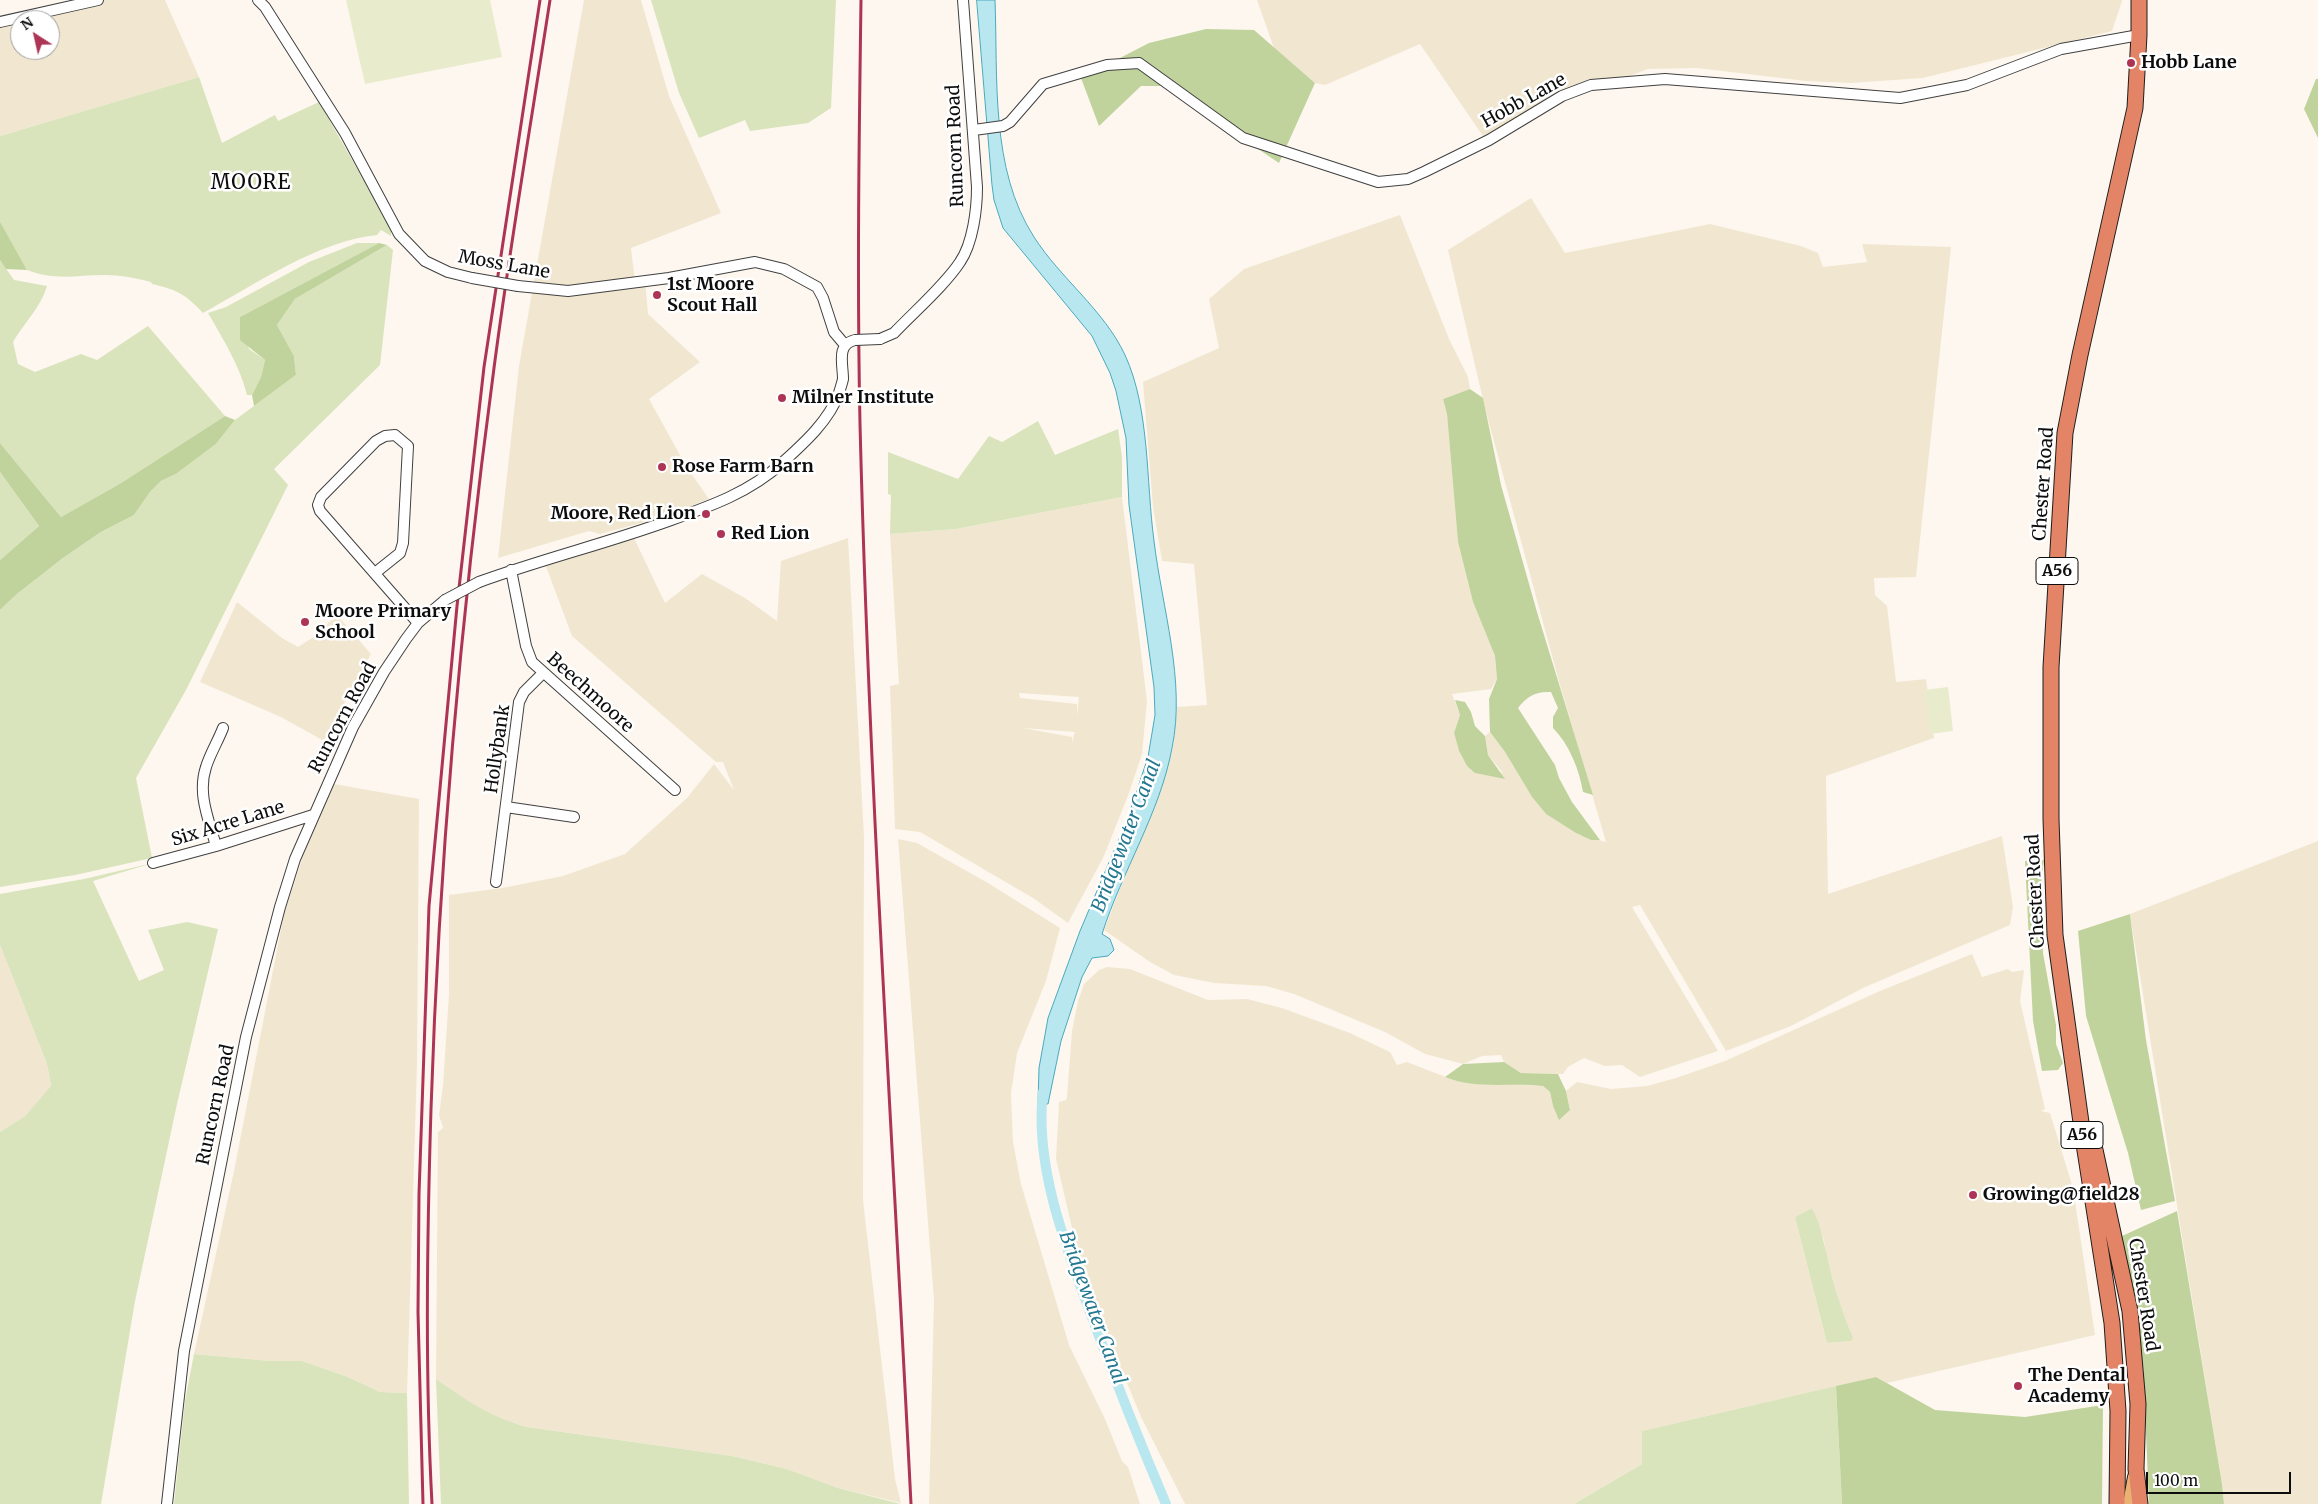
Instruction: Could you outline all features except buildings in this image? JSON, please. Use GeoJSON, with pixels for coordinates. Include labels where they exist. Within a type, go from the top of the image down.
{"type":"FeatureCollection","features":[{"type":"Feature","properties":{"kind":"highway","name":"Chester Road"},"geometry":{"type":"LineString","coordinates":[[2117,1504],[2118,1411],[2112,1323],[2055,935],[2051,819],[2051,667],[2064,443],[2080,355],[2129,138],[2136,94],[2140,35],[2139,0]]}},
{"type":"Feature","properties":{"kind":"highway","name":"Chester Road"},"geometry":{"type":"LineString","coordinates":[[2073,1067],[2098,1161],[2130,1311],[2138,1404],[2136,1469],[2140,1504]]}},
{"type":"Feature","properties":{"kind":"main road","name":"A56"},"geometry":{"type":"LineString","coordinates":[[2130,1504],[2136,1469]]}},
{"type":"Feature","properties":{"kind":"street"},"geometry":{"type":"LineString","coordinates":[[0,22],[98,0]]}},
{"type":"Feature","properties":{"kind":"street","name":"Moss Lane"},"geometry":{"type":"LineString","coordinates":[[258,0],[265,7],[345,133],[399,234],[425,261],[436,268],[472,278],[518,286],[568,291],[669,278],[755,262],[784,269],[817,287],[824,298],[834,332],[845,345]]}},
{"type":"Feature","properties":{"kind":"street","name":"Runcorn Road"},"geometry":{"type":"LineString","coordinates":[[167,1504],[184,1351],[246,1037],[294,859],[358,719],[384,672],[418,624],[445,600],[479,582],[511,570],[632,534],[724,501],[762,479],[802,445],[831,411],[843,381],[842,353],[845,345],[854,340],[880,339],[894,333],[961,261],[977,207],[977,130],[963,0]]}},
{"type":"Feature","properties":{"kind":"street","name":"Hobb Lane"},"geometry":{"type":"LineString","coordinates":[[977,130],[1003,126],[1017,117],[1043,84],[1107,65],[1139,64],[1243,138],[1378,182],[1408,179],[1416,176],[1489,140],[1562,96],[1591,85],[1665,79],[1900,98],[1967,84],[2061,49],[2140,35]]}},
{"type":"Feature","properties":{"kind":"street"},"geometry":{"type":"LineString","coordinates":[[375,573],[400,553],[403,543],[408,446],[395,435],[385,436],[376,441],[321,497],[318,505],[320,512],[418,624]]}},
{"type":"Feature","properties":{"kind":"street","name":"Beechmoore"},"geometry":{"type":"LineString","coordinates":[[511,570],[526,646],[532,662],[675,790]]}},
{"type":"Feature","properties":{"kind":"street","name":"Hollybank"},"geometry":{"type":"LineString","coordinates":[[496,882],[519,702],[524,692],[543,673]]}},
{"type":"Feature","properties":{"kind":"street"},"geometry":{"type":"LineString","coordinates":[[216,846],[203,802],[203,785],[206,767],[223,728]]}},
{"type":"Feature","properties":{"kind":"street","name":"Hollybank"},"geometry":{"type":"LineString","coordinates":[[506,807],[574,817]]}},
{"type":"Feature","properties":{"kind":"street","name":"Six Acre Lane"},"geometry":{"type":"LineString","coordinates":[[153,863],[216,846],[313,815]]}},
{"type":"Feature","properties":{"kind":"shaded area"},"geometry":{"type":"Polygon","coordinates":[[[98,0],[165,0],[199,77],[0,136],[0,22],[10,20],[10,60],[60,60],[60,10],[53,10],[98,0]]]}},
{"type":"Feature","properties":{"kind":"shaded area"},"geometry":{"type":"Polygon","coordinates":[[[584,0],[641,0],[669,96],[721,213],[631,248],[635,282],[645,281],[648,314],[700,362],[649,399],[686,466],[709,499],[660,518],[600,534],[589,531],[498,558],[519,366],[584,0]]]}},
{"type":"Feature","properties":{"kind":"shaded area"},"geometry":{"type":"Polygon","coordinates":[[[1257,0],[2122,1],[2112,31],[1923,78],[1851,83],[1806,81],[1697,68],[1648,69],[1558,103],[1487,142],[1420,44],[1325,85],[1315,83],[1274,48],[1257,0]]]}},
{"type":"Feature","properties":{"kind":"shaded area"},"geometry":{"type":"Polygon","coordinates":[[[1531,198],[1565,253],[1710,224],[1801,246],[1818,253],[1823,267],[1867,262],[1862,244],[1951,247],[1916,577],[1874,578],[1875,595],[1887,606],[1896,682],[1926,679],[1934,738],[1826,776],[1828,894],[2002,836],[2013,907],[2010,925],[1863,988],[1791,1026],[1726,1051],[1640,905],[1632,907],[1718,1051],[1640,1077],[1622,1065],[1605,1066],[1584,1058],[1568,1067],[1563,1074],[1521,1073],[1504,1062],[1501,1055],[1482,1056],[1463,1064],[1425,1054],[1385,1032],[1294,994],[1266,986],[1214,983],[1174,975],[1150,962],[1104,930],[1167,767],[1173,747],[1177,707],[1207,705],[1194,564],[1162,561],[1153,507],[1143,382],[1219,348],[1209,299],[1244,269],[1400,215],[1449,339],[1468,377],[1470,389],[1443,399],[1447,413],[1458,542],[1473,602],[1495,656],[1497,679],[1491,689],[1452,694],[1460,715],[1454,733],[1459,751],[1467,766],[1503,773],[1488,755],[1485,736],[1490,732],[1505,752],[1532,797],[1546,814],[1580,835],[1606,842],[1558,678],[1485,408],[1448,250],[1531,198]]]}},
{"type":"Feature","properties":{"kind":"shaded area"},"geometry":{"type":"Polygon","coordinates":[[[1122,497],[1147,701],[1142,754],[1104,856],[1068,923],[1033,898],[920,832],[895,829],[890,686],[899,684],[890,534],[956,529],[1122,497]],[[1019,693],[1020,698],[1077,704],[1077,716],[1079,697],[1019,693]],[[1023,728],[1072,737],[1072,742],[1075,732],[1023,728]]]}},
{"type":"Feature","properties":{"kind":"shaded area"},"geometry":{"type":"Polygon","coordinates":[[[632,534],[665,603],[702,574],[745,598],[777,621],[781,561],[848,538],[864,837],[863,1200],[895,1479],[901,1503],[838,1488],[787,1469],[732,1456],[527,1427],[499,1419],[470,1404],[436,1379],[438,1132],[443,1128],[439,1115],[443,1086],[449,994],[449,895],[502,888],[563,876],[625,854],[687,798],[714,764],[734,790],[723,762],[716,762],[572,636],[544,561],[632,534]]]}},
{"type":"Feature","properties":{"kind":"shaded area"},"geometry":{"type":"Polygon","coordinates":[[[237,602],[282,638],[298,647],[312,638],[337,615],[371,654],[324,741],[281,717],[200,682],[237,602]]]}},
{"type":"Feature","properties":{"kind":"shaded area"},"geometry":{"type":"Polygon","coordinates":[[[334,784],[419,799],[417,1065],[407,1393],[380,1392],[348,1377],[302,1361],[271,1361],[194,1354],[234,1171],[284,914],[306,847],[334,784]]]}},
{"type":"Feature","properties":{"kind":"shaded area"},"geometry":{"type":"Polygon","coordinates":[[[898,839],[917,843],[988,883],[1060,928],[1046,981],[1017,1053],[1011,1093],[1013,1142],[1021,1184],[1069,1345],[1105,1419],[1122,1461],[1128,1467],[1140,1504],[929,1504],[934,1300],[898,839]]]}},
{"type":"Feature","properties":{"kind":"shaded area"},"geometry":{"type":"Polygon","coordinates":[[[2318,841],[2318,1504],[2224,1504],[2130,914],[2318,841]]]}},
{"type":"Feature","properties":{"kind":"shaded area"},"geometry":{"type":"Polygon","coordinates":[[[0,945],[47,1064],[51,1087],[25,1116],[0,1132],[0,945]]]}},
{"type":"Feature","properties":{"kind":"shaded area"},"geometry":{"type":"Polygon","coordinates":[[[1972,954],[1982,977],[2008,969],[2012,972],[2024,970],[2020,1001],[2045,1109],[2041,1111],[2050,1113],[2073,1188],[2095,1335],[1887,1383],[1876,1377],[1642,1431],[1642,1464],[1574,1504],[1185,1504],[1141,1417],[1109,1339],[1075,1241],[1056,1159],[1059,1102],[1066,1100],[1067,1097],[1072,1031],[1078,1001],[1084,984],[1099,970],[1107,967],[1130,969],[1208,1000],[1247,999],[1282,1008],[1350,1033],[1390,1052],[1397,1065],[1407,1062],[1456,1081],[1543,1086],[1550,1092],[1553,1106],[1570,1109],[1566,1091],[1577,1082],[1611,1089],[1647,1086],[1676,1078],[1725,1061],[1880,991],[1972,954]],[[1812,1208],[1795,1217],[1827,1343],[1850,1341],[1826,1256],[1824,1240],[1812,1208]]]}},
{"type":"Feature","properties":{"kind":"green space"},"geometry":{"type":"Polygon","coordinates":[[[346,0],[490,0],[502,57],[365,84],[346,0]]]}},
{"type":"Feature","properties":{"kind":"green space"},"geometry":{"type":"Polygon","coordinates":[[[651,0],[836,0],[831,108],[808,123],[750,131],[745,120],[699,138],[679,93],[651,0]]]}},
{"type":"Feature","properties":{"kind":"green space"},"geometry":{"type":"Polygon","coordinates":[[[1206,29],[1254,30],[1315,83],[1279,163],[1164,86],[1141,86],[1099,126],[1081,78],[1149,43],[1206,29]]]}},
{"type":"Feature","properties":{"kind":"green space"},"geometry":{"type":"Polygon","coordinates":[[[199,77],[222,143],[275,115],[278,121],[319,102],[391,228],[391,236],[381,230],[377,235],[355,239],[310,255],[203,313],[191,301],[180,294],[151,282],[111,275],[66,277],[27,270],[0,224],[0,136],[199,77]]]}},
{"type":"Feature","properties":{"kind":"green space"},"geometry":{"type":"Polygon","coordinates":[[[2316,79],[2318,79],[2318,138],[2304,109],[2316,79]]]}},
{"type":"Feature","properties":{"kind":"green space"},"geometry":{"type":"Polygon","coordinates":[[[0,222],[27,270],[6,269],[0,260],[0,222]]]}},
{"type":"Feature","properties":{"kind":"green space"},"geometry":{"type":"Polygon","coordinates":[[[357,243],[379,243],[240,317],[249,349],[265,360],[261,377],[252,395],[247,395],[236,363],[208,313],[226,307],[309,262],[357,243]]]}},
{"type":"Feature","properties":{"kind":"green space"},"geometry":{"type":"Polygon","coordinates":[[[379,243],[387,245],[295,299],[277,325],[294,356],[296,375],[254,406],[252,395],[261,377],[265,360],[240,340],[240,317],[379,243]]]}},
{"type":"Feature","properties":{"kind":"green space"},"geometry":{"type":"Polygon","coordinates":[[[387,245],[393,250],[380,365],[274,469],[288,485],[186,690],[136,778],[152,858],[75,875],[0,887],[0,610],[17,594],[63,558],[101,532],[134,515],[150,492],[161,481],[176,474],[216,444],[235,420],[296,375],[294,356],[277,325],[295,299],[387,245]]]}},
{"type":"Feature","properties":{"kind":"green space"},"geometry":{"type":"Polygon","coordinates":[[[0,260],[14,280],[47,286],[37,308],[13,342],[18,364],[35,372],[81,354],[97,360],[148,326],[225,416],[121,483],[61,517],[0,443],[0,260]]]}},
{"type":"Feature","properties":{"kind":"green space"},"geometry":{"type":"Polygon","coordinates":[[[1470,389],[1483,398],[1501,485],[1537,612],[1593,795],[1583,792],[1572,757],[1559,734],[1553,728],[1553,717],[1558,708],[1551,692],[1541,692],[1532,695],[1518,708],[1555,765],[1559,778],[1572,802],[1600,840],[1591,840],[1576,833],[1546,814],[1532,797],[1505,752],[1490,732],[1489,699],[1497,679],[1495,656],[1473,602],[1458,542],[1447,414],[1443,399],[1470,389]]]}},
{"type":"Feature","properties":{"kind":"green space"},"geometry":{"type":"Polygon","coordinates":[[[225,416],[235,420],[216,444],[176,474],[161,481],[150,492],[134,515],[101,532],[63,558],[17,594],[0,610],[0,560],[39,526],[0,472],[0,443],[61,517],[121,483],[225,416]]]}},
{"type":"Feature","properties":{"kind":"green space"},"geometry":{"type":"Polygon","coordinates":[[[1038,421],[1055,455],[1118,429],[1122,457],[1122,497],[956,529],[890,534],[891,495],[888,494],[888,452],[958,479],[989,436],[1002,442],[1038,421]]]}},
{"type":"Feature","properties":{"kind":"green space"},"geometry":{"type":"Polygon","coordinates":[[[0,472],[39,526],[0,560],[0,472]]]}},
{"type":"Feature","properties":{"kind":"green space"},"geometry":{"type":"Polygon","coordinates":[[[1948,687],[1953,731],[1930,734],[1925,690],[1948,687]]]}},
{"type":"Feature","properties":{"kind":"green space"},"geometry":{"type":"Polygon","coordinates":[[[1455,700],[1465,702],[1471,712],[1475,726],[1485,736],[1488,755],[1505,779],[1475,773],[1467,766],[1459,751],[1454,733],[1460,715],[1455,700]]]}},
{"type":"Feature","properties":{"kind":"green space"},"geometry":{"type":"Polygon","coordinates":[[[2044,860],[2041,884],[2043,953],[2056,1025],[2056,1044],[2063,1063],[2058,1070],[2042,1071],[2033,1021],[2025,861],[2044,860]]]}},
{"type":"Feature","properties":{"kind":"green space"},"geometry":{"type":"Polygon","coordinates":[[[153,863],[93,881],[139,981],[164,970],[148,930],[187,922],[218,929],[177,1104],[135,1301],[101,1504],[0,1504],[0,1132],[25,1116],[51,1086],[47,1064],[0,945],[0,894],[84,879],[153,863]]]}},
{"type":"Feature","properties":{"kind":"green space"},"geometry":{"type":"Polygon","coordinates":[[[2130,914],[2146,1040],[2175,1201],[2141,1210],[2128,1153],[2086,1016],[2078,931],[2130,914]]]}},
{"type":"Feature","properties":{"kind":"green space"},"geometry":{"type":"Polygon","coordinates":[[[1504,1062],[1521,1073],[1558,1074],[1566,1091],[1570,1110],[1559,1120],[1550,1092],[1543,1086],[1481,1085],[1445,1077],[1463,1064],[1504,1062]]]}},
{"type":"Feature","properties":{"kind":"green space"},"geometry":{"type":"Polygon","coordinates":[[[1812,1208],[1821,1231],[1838,1298],[1853,1338],[1851,1341],[1827,1343],[1795,1217],[1812,1208]]]}},
{"type":"Feature","properties":{"kind":"green space"},"geometry":{"type":"Polygon","coordinates":[[[2177,1211],[2224,1504],[2149,1504],[2143,1363],[2122,1236],[2177,1211]]]}},
{"type":"Feature","properties":{"kind":"green space"},"geometry":{"type":"Polygon","coordinates":[[[194,1354],[271,1361],[302,1361],[348,1377],[380,1392],[407,1393],[409,1504],[174,1504],[185,1401],[194,1354]]]}},
{"type":"Feature","properties":{"kind":"green space"},"geometry":{"type":"Polygon","coordinates":[[[1876,1377],[1935,1410],[2025,1417],[2103,1405],[2102,1504],[1842,1504],[1836,1386],[1876,1377]]]}},
{"type":"Feature","properties":{"kind":"green space"},"geometry":{"type":"Polygon","coordinates":[[[436,1379],[479,1408],[527,1427],[732,1456],[787,1469],[838,1488],[901,1504],[441,1504],[436,1379]]]}},
{"type":"Feature","properties":{"kind":"green space"},"geometry":{"type":"Polygon","coordinates":[[[1836,1386],[1842,1504],[1574,1504],[1642,1464],[1642,1431],[1836,1386]]]}},
{"type":"Feature","properties":{"kind":"water"},"geometry":{"type":"Polygon","coordinates":[[[977,0],[995,0],[999,122],[1003,153],[1010,182],[1020,210],[1034,237],[1045,252],[1106,323],[1125,355],[1133,376],[1143,422],[1151,518],[1175,671],[1176,723],[1166,772],[1150,819],[1102,934],[1110,939],[1114,950],[1108,956],[1092,958],[1082,977],[1061,1041],[1048,1104],[1038,1103],[1039,1068],[1048,1018],[1080,931],[1127,820],[1148,757],[1155,715],[1154,687],[1129,505],[1126,438],[1116,391],[1110,373],[1092,336],[1003,228],[994,200],[992,185],[977,0]]]}},
{"type":"Feature","properties":{"kind":"waterway","name":"Bridgewater Canal"},"geometry":{"type":"LineString","coordinates":[[1043,1092],[1041,1120],[1043,1149],[1048,1179],[1063,1237],[1110,1366],[1166,1504]]}},
{"type":"Feature","properties":{"kind":"railway"},"geometry":{"type":"LineString","coordinates":[[423,1504],[418,1312],[419,1194],[429,906],[457,606],[484,367],[540,0]]}},
{"type":"Feature","properties":{"kind":"railway"},"geometry":{"type":"LineString","coordinates":[[432,1504],[427,1307],[428,1208],[435,1016],[453,738],[471,553],[494,368],[550,0]]}},
{"type":"Feature","properties":{"kind":"railway"},"geometry":{"type":"LineString","coordinates":[[861,0],[859,318],[864,559],[875,829],[911,1504]]}},
{"type":"Feature","properties":{"kind":"place","name":"Hobb Lane"},"geometry":{"type":"Point","coordinates":[2131,63]}},
{"type":"Feature","properties":{"kind":"place","name":"1st Moore Scout Hall"},"geometry":{"type":"Point","coordinates":[657,295]}},
{"type":"Feature","properties":{"kind":"place","name":"Milner Institute"},"geometry":{"type":"Point","coordinates":[782,398]}},
{"type":"Feature","properties":{"kind":"place","name":"Rose Farm Barn"},"geometry":{"type":"Point","coordinates":[662,467]}},
{"type":"Feature","properties":{"kind":"place","name":"Moore, Red Lion"},"geometry":{"type":"Point","coordinates":[706,514]}},
{"type":"Feature","properties":{"kind":"place","name":"Red Lion"},"geometry":{"type":"Point","coordinates":[721,534]}},
{"type":"Feature","properties":{"kind":"place","name":"Moore Primary School"},"geometry":{"type":"Point","coordinates":[305,622]}},
{"type":"Feature","properties":{"kind":"place","name":"Growing@field28"},"geometry":{"type":"Point","coordinates":[1973,1195]}},
{"type":"Feature","properties":{"kind":"place","name":"The Dental Academy"},"geometry":{"type":"Point","coordinates":[2018,1386]}},
{"type":"Feature","properties":{"kind":"district","name":"MOORE"},"geometry":{"type":"Point","coordinates":[251,183]}}]}
